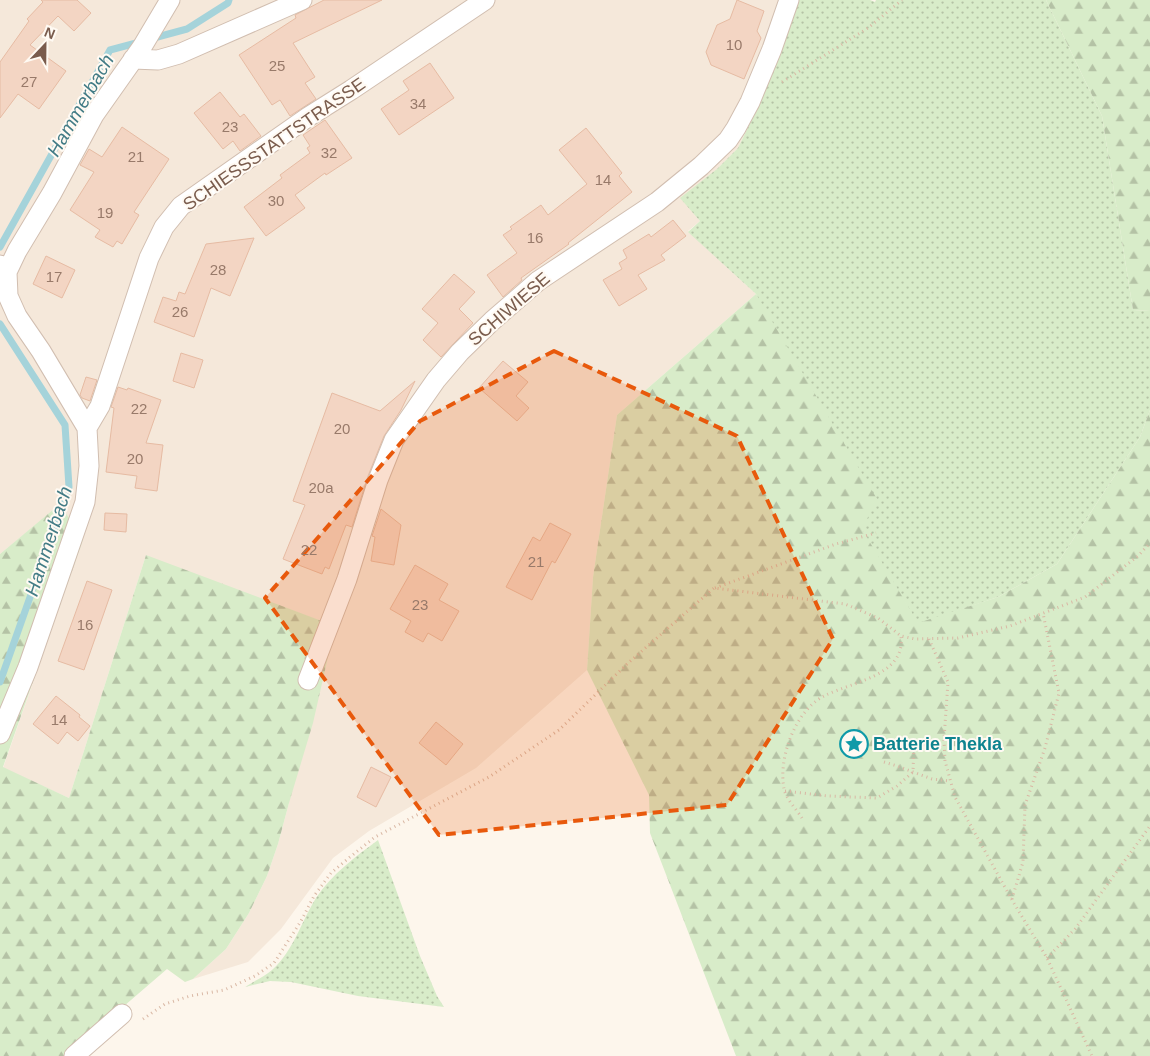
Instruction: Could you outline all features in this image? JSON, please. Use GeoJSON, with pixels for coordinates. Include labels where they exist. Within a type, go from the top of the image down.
{"type":"FeatureCollection","features":[{"type":"Feature","properties":{"kind":"street"},"geometry":{"type":"LineString","coordinates":[[137,53],[158,60],[179,54],[302,0]]}},
{"type":"Feature","properties":{"kind":"street","name":"SCHIESSSTATTSTRASSE"},"geometry":{"type":"LineString","coordinates":[[86,428],[100,406],[149,258],[164,227],[181,206],[308,117],[485,0]]}},
{"type":"Feature","properties":{"kind":"street","name":"SCHIWIESE"},"geometry":{"type":"LineString","coordinates":[[308,680],[347,580],[378,480],[394,440],[436,380],[460,352],[538,281],[657,202],[728,140],[750,102],[772,49],[789,0]]}},
{"type":"Feature","properties":{"kind":"street"},"geometry":{"type":"LineString","coordinates":[[0,734],[28,667],[86,502],[90,466],[86,428],[41,351],[17,316],[8,296],[3,268],[17,251],[52,193],[94,115],[172,2]]}},
{"type":"Feature","properties":{"kind":"street"},"geometry":{"type":"LineString","coordinates":[[74,1056],[122,1014]]}},
{"type":"Feature","properties":{"kind":"path"},"geometry":{"type":"LineString","coordinates":[[780,84],[868,28],[902,0]]}},
{"type":"Feature","properties":{"kind":"path"},"geometry":{"type":"LineString","coordinates":[[122,1014],[132,1026],[165,1004],[190,996],[224,990],[256,976],[274,963],[301,921],[314,896],[331,873],[375,837],[489,777],[560,730],[627,664],[714,588],[836,544],[876,533]]}},
{"type":"Feature","properties":{"kind":"path"},"geometry":{"type":"LineString","coordinates":[[714,588],[845,604],[878,618],[901,636],[914,639],[958,638],[1010,626],[1085,597],[1138,556],[1150,543]]}},
{"type":"Feature","properties":{"kind":"path"},"geometry":{"type":"LineString","coordinates":[[1012,900],[1023,862],[1026,804],[1045,748],[1059,692],[1043,613]]}},
{"type":"Feature","properties":{"kind":"path"},"geometry":{"type":"LineString","coordinates":[[802,818],[784,791],[784,768],[788,745],[796,726],[807,710],[822,696],[882,672],[899,655],[902,646],[901,636]]}},
{"type":"Feature","properties":{"kind":"path"},"geometry":{"type":"LineString","coordinates":[[929,639],[948,682],[944,739],[945,761],[955,796],[1012,900],[1047,958],[1092,1056]]}},
{"type":"Feature","properties":{"kind":"path"},"geometry":{"type":"LineString","coordinates":[[784,791],[828,796],[877,798],[898,786],[913,772],[914,740]]}},
{"type":"Feature","properties":{"kind":"path"},"geometry":{"type":"LineString","coordinates":[[884,762],[932,779],[951,781]]}},
{"type":"Feature","properties":{"kind":"path"},"geometry":{"type":"LineString","coordinates":[[1047,958],[1075,929],[1150,826]]}},
{"type":"Feature","properties":{"kind":"highlighted area"},"geometry":{"type":"Polygon","coordinates":[[[554,351],[737,436],[833,639],[727,805],[439,835],[265,598],[420,421],[554,351]]]}},
{"type":"Feature","properties":{"kind":"shaded area"},"geometry":{"type":"Polygon","coordinates":[[[0,0],[798,0],[756,111],[738,148],[717,169],[693,212],[700,221],[688,231],[756,294],[617,415],[593,577],[587,670],[476,768],[369,831],[333,858],[281,929],[248,962],[193,979],[226,949],[249,913],[267,876],[289,803],[146,555],[69,798],[3,768],[83,540],[60,505],[0,554],[0,0]]]}},
{"type":"Feature","properties":{"kind":"green space"},"geometry":{"type":"Polygon","coordinates":[[[798,0],[870,0],[875,2],[876,0],[1046,0],[1102,116],[1133,310],[1150,311],[1150,410],[1140,437],[1057,564],[998,597],[918,624],[861,529],[756,294],[688,232],[700,221],[680,198],[717,169],[738,148],[756,111],[798,0]]]}},
{"type":"Feature","properties":{"kind":"green space"},"geometry":{"type":"Polygon","coordinates":[[[1046,0],[1150,0],[1150,311],[1133,310],[1102,116],[1046,0]]]}},
{"type":"Feature","properties":{"kind":"green space"},"geometry":{"type":"Polygon","coordinates":[[[756,294],[877,499],[862,529],[918,623],[998,597],[1057,564],[1140,437],[1150,410],[1150,1056],[736,1056],[650,833],[649,795],[587,670],[593,577],[617,415],[756,294]]]}},
{"type":"Feature","properties":{"kind":"green space"},"geometry":{"type":"Polygon","coordinates":[[[60,504],[83,540],[3,767],[69,798],[146,555],[335,626],[313,723],[278,844],[267,876],[249,913],[226,949],[193,979],[185,982],[167,969],[66,1056],[0,1056],[0,554],[60,504]]]}},
{"type":"Feature","properties":{"kind":"green space"},"geometry":{"type":"Polygon","coordinates":[[[378,840],[420,956],[437,996],[444,1007],[358,996],[291,982],[270,981],[245,987],[269,972],[280,962],[292,945],[322,889],[344,866],[378,840]]]}},
{"type":"Feature","properties":{"kind":"building"},"geometry":{"type":"Polygon","coordinates":[[[41,0],[77,0],[91,13],[74,31],[58,16],[30,45],[66,71],[39,109],[18,94],[0,118],[0,62],[29,21],[27,19],[43,2],[41,0]]]}},
{"type":"Feature","properties":{"kind":"building"},"geometry":{"type":"Polygon","coordinates":[[[324,0],[382,0],[293,43],[315,77],[305,83],[316,99],[290,116],[280,100],[272,105],[239,55],[296,18],[295,15],[324,0]]]}},
{"type":"Feature","properties":{"kind":"building"},"geometry":{"type":"Polygon","coordinates":[[[737,0],[764,11],[757,31],[761,38],[744,79],[711,65],[706,52],[717,25],[730,19],[737,0]]]}},
{"type":"Feature","properties":{"kind":"building"},"geometry":{"type":"Polygon","coordinates":[[[430,63],[454,98],[399,135],[381,109],[409,90],[403,81],[430,63]]]}},
{"type":"Feature","properties":{"kind":"building"},"geometry":{"type":"Polygon","coordinates":[[[220,92],[240,117],[244,114],[261,136],[240,151],[233,141],[223,149],[194,113],[220,92]]]}},
{"type":"Feature","properties":{"kind":"building"},"geometry":{"type":"Polygon","coordinates":[[[325,120],[352,158],[326,175],[325,173],[295,195],[305,208],[266,236],[244,207],[282,178],[280,175],[310,153],[307,148],[310,146],[303,135],[325,120]]]}},
{"type":"Feature","properties":{"kind":"building"},"geometry":{"type":"Polygon","coordinates":[[[122,127],[169,159],[134,212],[139,215],[122,244],[117,241],[113,247],[95,237],[100,230],[70,210],[94,172],[80,165],[89,149],[102,157],[122,127]]]}},
{"type":"Feature","properties":{"kind":"building"},"geometry":{"type":"Polygon","coordinates":[[[586,128],[622,173],[619,176],[632,192],[569,244],[521,278],[522,280],[503,297],[487,275],[517,253],[503,235],[512,229],[510,227],[541,205],[548,215],[587,184],[559,150],[586,128]]]}},
{"type":"Feature","properties":{"kind":"building"},"geometry":{"type":"Polygon","coordinates":[[[673,220],[686,236],[661,255],[665,260],[638,275],[647,289],[619,306],[603,280],[622,269],[619,263],[627,258],[623,250],[649,234],[651,237],[673,220]]]}},
{"type":"Feature","properties":{"kind":"building"},"geometry":{"type":"Polygon","coordinates":[[[254,238],[230,296],[211,288],[194,337],[154,322],[163,297],[176,301],[179,292],[185,294],[206,244],[254,238]]]}},
{"type":"Feature","properties":{"kind":"building"},"geometry":{"type":"Polygon","coordinates":[[[46,256],[75,270],[62,298],[33,284],[46,256]]]}},
{"type":"Feature","properties":{"kind":"building"},"geometry":{"type":"Polygon","coordinates":[[[454,274],[475,292],[459,309],[473,323],[441,357],[423,340],[438,323],[422,309],[454,274]]]}},
{"type":"Feature","properties":{"kind":"building"},"geometry":{"type":"Polygon","coordinates":[[[181,353],[203,360],[194,388],[173,381],[181,353]]]}},
{"type":"Feature","properties":{"kind":"building"},"geometry":{"type":"Polygon","coordinates":[[[503,361],[528,382],[516,396],[529,408],[517,421],[479,388],[503,361]]]}},
{"type":"Feature","properties":{"kind":"building"},"geometry":{"type":"Polygon","coordinates":[[[86,377],[97,380],[90,401],[82,398],[80,395],[86,377]]]}},
{"type":"Feature","properties":{"kind":"building"},"geometry":{"type":"Polygon","coordinates":[[[415,381],[401,410],[384,436],[368,476],[352,527],[346,525],[329,569],[325,567],[322,574],[283,559],[305,505],[293,501],[332,393],[380,411],[415,381]]]}},
{"type":"Feature","properties":{"kind":"building"},"geometry":{"type":"Polygon","coordinates":[[[118,387],[127,390],[128,388],[161,400],[146,443],[163,445],[157,491],[135,488],[137,476],[106,472],[114,408],[111,407],[118,387]]]}},
{"type":"Feature","properties":{"kind":"building"},"geometry":{"type":"Polygon","coordinates":[[[381,509],[401,525],[394,565],[371,561],[375,537],[372,536],[381,509]]]}},
{"type":"Feature","properties":{"kind":"building"},"geometry":{"type":"Polygon","coordinates":[[[105,513],[127,514],[126,532],[104,530],[105,513]]]}},
{"type":"Feature","properties":{"kind":"building"},"geometry":{"type":"Polygon","coordinates":[[[550,523],[571,534],[555,563],[552,561],[532,600],[506,587],[533,537],[540,541],[550,523]]]}},
{"type":"Feature","properties":{"kind":"building"},"geometry":{"type":"Polygon","coordinates":[[[415,565],[448,584],[439,600],[459,611],[442,641],[428,633],[423,642],[405,632],[411,621],[390,609],[415,565]]]}},
{"type":"Feature","properties":{"kind":"building"},"geometry":{"type":"Polygon","coordinates":[[[87,581],[112,590],[84,670],[58,661],[87,581]]]}},
{"type":"Feature","properties":{"kind":"building"},"geometry":{"type":"Polygon","coordinates":[[[56,696],[80,715],[79,717],[90,726],[78,741],[67,732],[58,744],[33,724],[56,696]]]}},
{"type":"Feature","properties":{"kind":"building"},"geometry":{"type":"Polygon","coordinates":[[[436,722],[463,744],[446,765],[419,743],[436,722]]]}},
{"type":"Feature","properties":{"kind":"building"},"geometry":{"type":"Polygon","coordinates":[[[371,767],[391,777],[376,807],[357,797],[371,767]]]}},
{"type":"Feature","properties":{"kind":"waterway","name":"Hammerbach"},"geometry":{"type":"LineString","coordinates":[[150,39],[187,29],[228,3],[229,0]]}},
{"type":"Feature","properties":{"kind":"waterway","name":"Hammerbach"},"geometry":{"type":"LineString","coordinates":[[0,247],[110,50],[140,42]]}},
{"type":"Feature","properties":{"kind":"waterway","name":"Hammerbach"},"geometry":{"type":"LineString","coordinates":[[0,324],[65,425],[69,487],[0,682]]}},
{"type":"Feature","properties":{"kind":"place","name":"Batterie Thekla"},"geometry":{"type":"Point","coordinates":[854,744]}}]}
